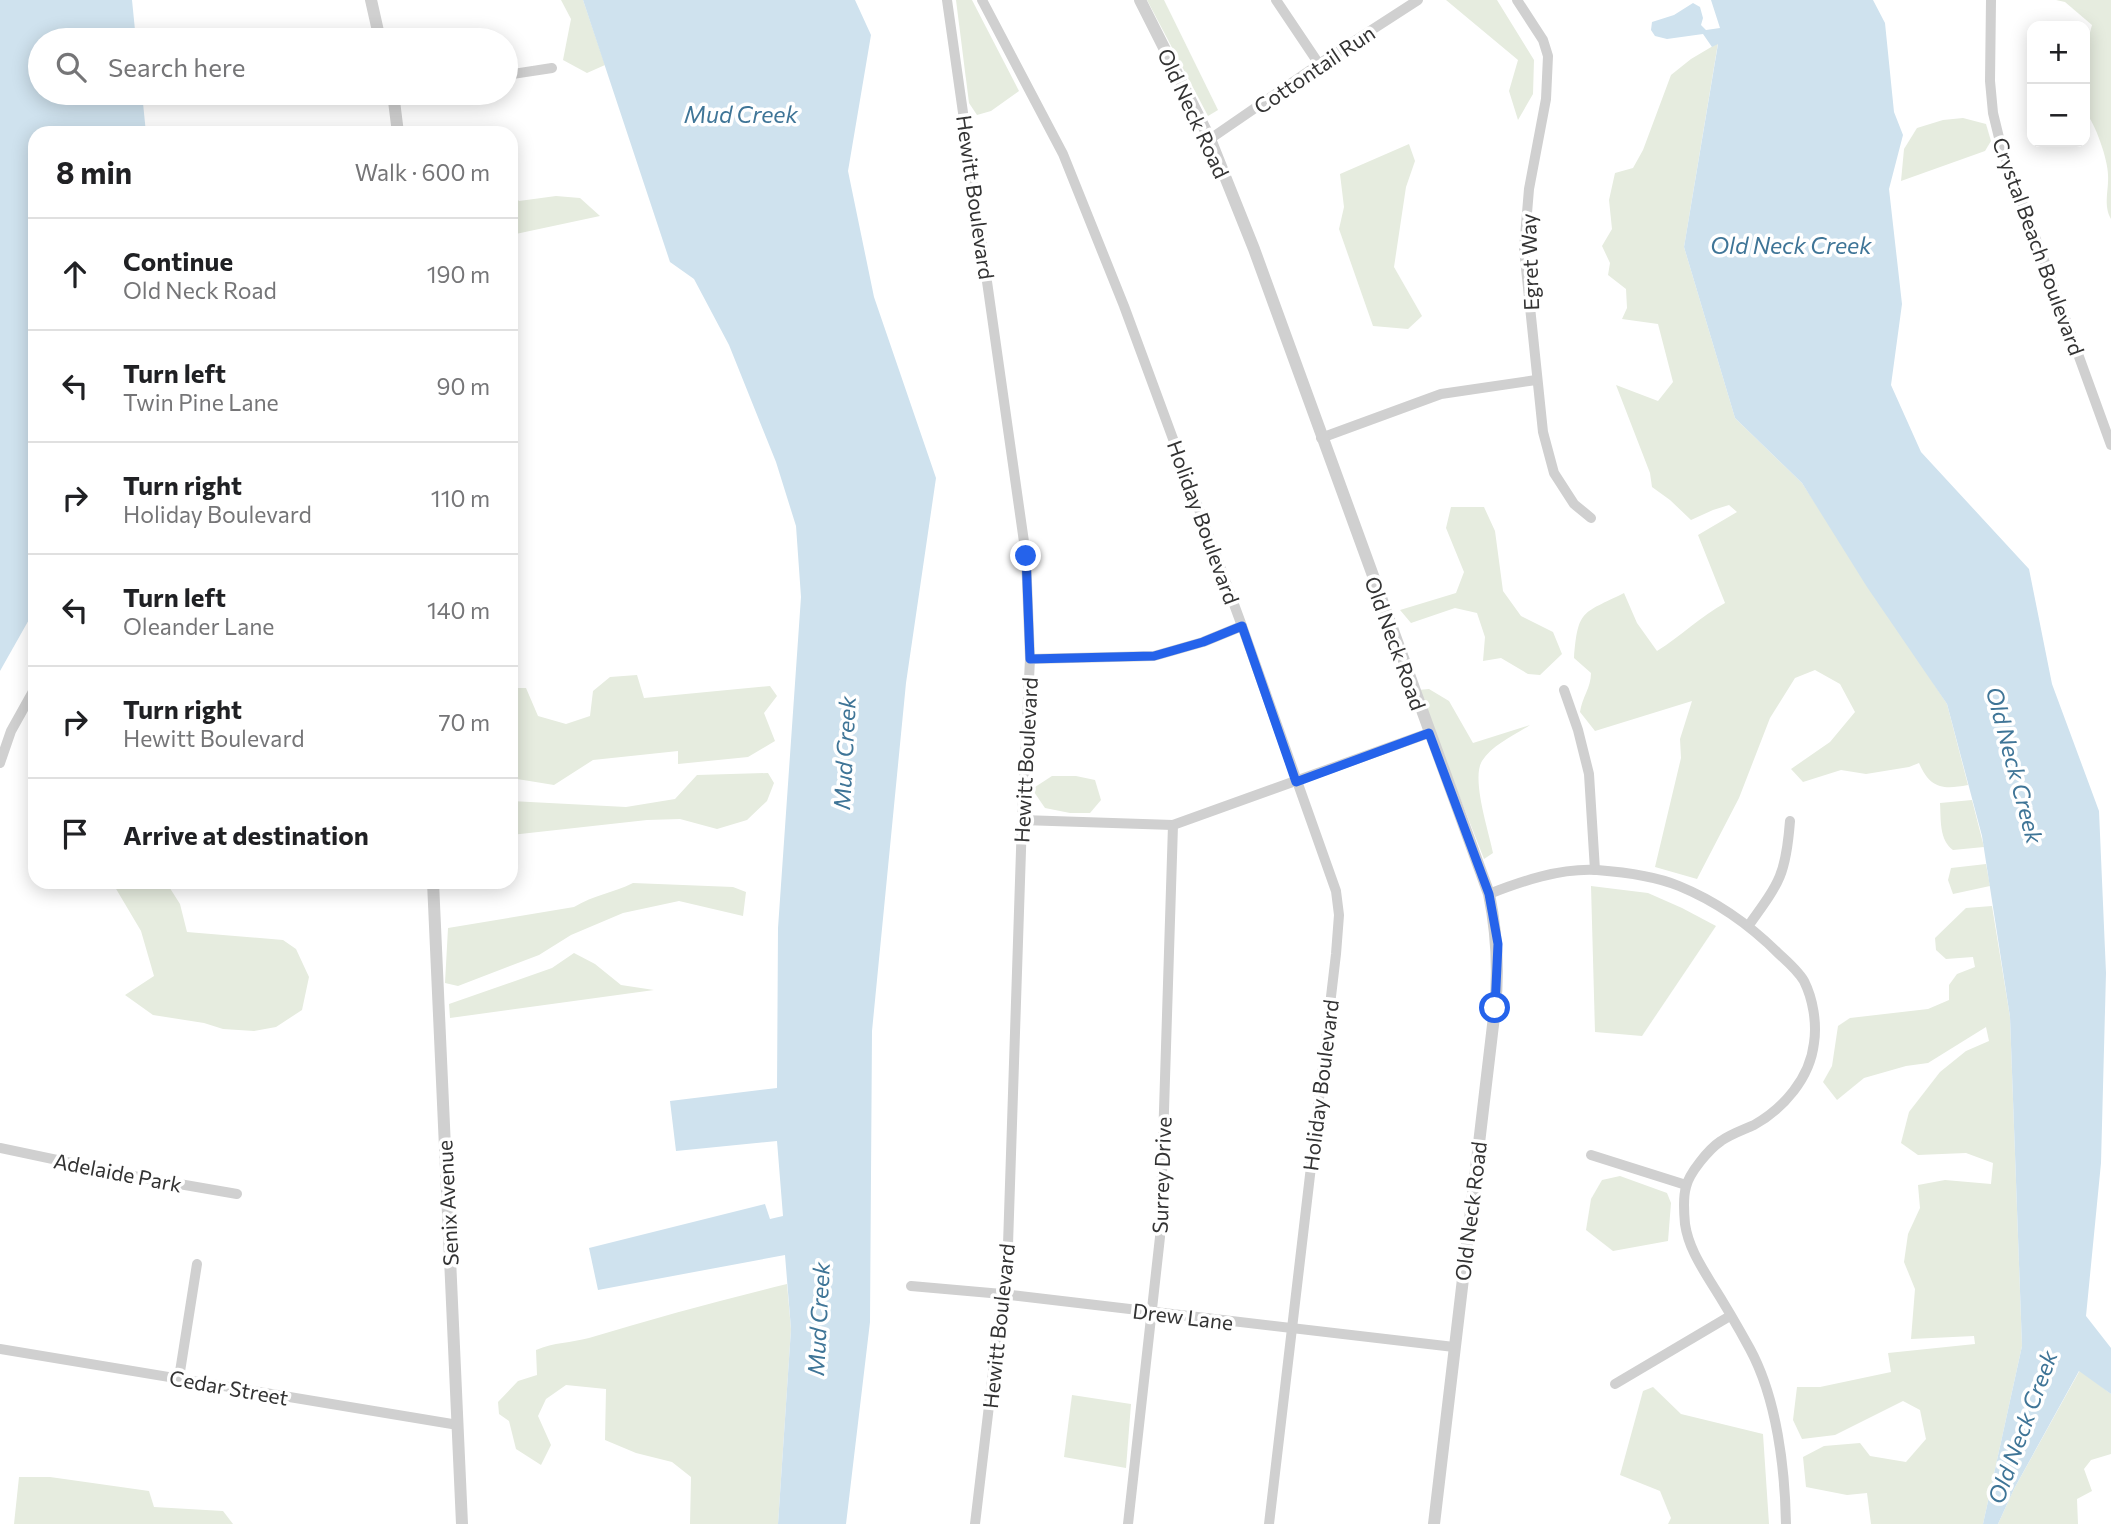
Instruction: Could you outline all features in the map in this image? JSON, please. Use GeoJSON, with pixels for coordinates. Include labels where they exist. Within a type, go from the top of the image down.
{"type":"FeatureCollection","features":[{"type":"Feature","properties":{"kind":"street"},"geometry":{"type":"LineString","coordinates":[[370,0],[377,28]]}},
{"type":"Feature","properties":{"kind":"street","name":"Hewitt Boulevard"},"geometry":{"type":"LineString","coordinates":[[947,0],[1026,556],[1030,659],[1008,1245],[975,1524]]}},
{"type":"Feature","properties":{"kind":"street","name":"Holiday Boulevard"},"geometry":{"type":"LineString","coordinates":[[982,0],[1063,154],[1124,306],[1336,891],[1339,915],[1269,1524]]}},
{"type":"Feature","properties":{"kind":"street","name":"Old Neck Road"},"geometry":{"type":"LineString","coordinates":[[1140,0],[1210,139],[1254,249],[1489,894],[1496,929],[1498,982],[1434,1524]]}},
{"type":"Feature","properties":{"kind":"street"},"geometry":{"type":"LineString","coordinates":[[1276,0],[1319,64]]}},
{"type":"Feature","properties":{"kind":"street","name":"Cottontail Run"},"geometry":{"type":"LineString","coordinates":[[1210,139],[1418,0]]}},
{"type":"Feature","properties":{"kind":"street","name":"Egret Way"},"geometry":{"type":"LineString","coordinates":[[1517,0],[1543,40],[1548,56],[1546,99],[1525,223],[1525,266],[1543,432],[1555,473],[1574,504],[1591,518]]}},
{"type":"Feature","properties":{"kind":"street","name":"Crystal Beach Boulevard"},"geometry":{"type":"LineString","coordinates":[[1991,0],[1990,80],[1993,113],[2002,150],[2111,445]]}},
{"type":"Feature","properties":{"kind":"street"},"geometry":{"type":"LineString","coordinates":[[518,73],[552,68]]}},
{"type":"Feature","properties":{"kind":"street"},"geometry":{"type":"LineString","coordinates":[[394,105],[397,126]]}},
{"type":"Feature","properties":{"kind":"street"},"geometry":{"type":"LineString","coordinates":[[1321,438],[1441,394],[1536,380]]}},
{"type":"Feature","properties":{"kind":"street"},"geometry":{"type":"LineString","coordinates":[[1030,659],[1154,656],[1203,642],[1242,626]]}},
{"type":"Feature","properties":{"kind":"street"},"geometry":{"type":"LineString","coordinates":[[1564,690],[1589,774],[1595,870]]}},
{"type":"Feature","properties":{"kind":"street"},"geometry":{"type":"LineString","coordinates":[[0,763],[11,731],[28,701]]}},
{"type":"Feature","properties":{"kind":"street"},"geometry":{"type":"LineString","coordinates":[[1022,820],[1173,825],[1429,733]]}},
{"type":"Feature","properties":{"kind":"street"},"geometry":{"type":"LineString","coordinates":[[1749,925],[1780,880],[1787,859],[1790,821]]}},
{"type":"Feature","properties":{"kind":"street","name":"Surrey Drive"},"geometry":{"type":"LineString","coordinates":[[1128,1524],[1160,1237],[1173,825]]}},
{"type":"Feature","properties":{"kind":"street"},"geometry":{"type":"LineString","coordinates":[[1489,894],[1543,876],[1595,870],[1638,876],[1677,886],[1717,905],[1749,925],[1803,980],[1812,1005],[1815,1025],[1809,1065],[1798,1086],[1786,1101],[1756,1124],[1721,1140],[1705,1157],[1686,1185],[1685,1223],[1689,1240],[1751,1351],[1766,1390],[1784,1478],[1786,1524]]}},
{"type":"Feature","properties":{"kind":"street","name":"Senix Avenue"},"geometry":{"type":"LineString","coordinates":[[433,889],[463,1524]]}},
{"type":"Feature","properties":{"kind":"street","name":"Adelaide Park"},"geometry":{"type":"LineString","coordinates":[[0,1148],[133,1176],[237,1194]]}},
{"type":"Feature","properties":{"kind":"street"},"geometry":{"type":"LineString","coordinates":[[1591,1155],[1686,1185]]}},
{"type":"Feature","properties":{"kind":"street"},"geometry":{"type":"LineString","coordinates":[[179,1378],[197,1264]]}},
{"type":"Feature","properties":{"kind":"street","name":"Drew Lane"},"geometry":{"type":"LineString","coordinates":[[911,1286],[1002,1294],[1454,1347]]}},
{"type":"Feature","properties":{"kind":"street"},"geometry":{"type":"LineString","coordinates":[[1615,1384],[1730,1316]]}},
{"type":"Feature","properties":{"kind":"street","name":"Cedar Street"},"geometry":{"type":"LineString","coordinates":[[0,1349],[458,1425]]}},
{"type":"Feature","properties":{"kind":"shaded area"},"geometry":{"type":"Polygon","coordinates":[[[561,0],[583,0],[605,65],[587,73],[563,60],[571,19],[561,0]]]}},
{"type":"Feature","properties":{"kind":"shaded area"},"geometry":{"type":"Polygon","coordinates":[[[956,0],[972,0],[1019,91],[991,111],[977,115],[969,103],[956,0]]]}},
{"type":"Feature","properties":{"kind":"shaded area"},"geometry":{"type":"Polygon","coordinates":[[[1147,0],[1164,0],[1218,110],[1208,116],[1147,0]]]}},
{"type":"Feature","properties":{"kind":"shaded area"},"geometry":{"type":"Polygon","coordinates":[[[1446,0],[1497,0],[1534,60],[1533,94],[1518,120],[1509,91],[1518,60],[1446,0]]]}},
{"type":"Feature","properties":{"kind":"shaded area"},"geometry":{"type":"Polygon","coordinates":[[[2056,0],[2111,0],[2111,219],[2107,203],[2106,160],[2090,119],[2092,25],[2065,2],[2056,0]]]}},
{"type":"Feature","properties":{"kind":"shaded area"},"geometry":{"type":"Polygon","coordinates":[[[1718,43],[1684,247],[1735,418],[1802,483],[1947,704],[1968,785],[1938,785],[1928,778],[1919,763],[1866,774],[1841,770],[1803,782],[1791,769],[1830,742],[1855,712],[1840,684],[1815,670],[1795,678],[1770,718],[1739,798],[1697,879],[1655,867],[1681,758],[1680,739],[1692,701],[1595,731],[1580,712],[1591,673],[1574,658],[1578,630],[1585,615],[1624,593],[1637,623],[1657,651],[1725,603],[1698,535],[1737,512],[1729,505],[1691,520],[1652,487],[1650,473],[1616,385],[1658,401],[1673,382],[1658,324],[1622,319],[1627,308],[1626,289],[1608,275],[1610,263],[1602,246],[1612,229],[1609,200],[1615,173],[1633,168],[1643,150],[1671,75],[1718,43]]]}},
{"type":"Feature","properties":{"kind":"shaded area"},"geometry":{"type":"Polygon","coordinates":[[[1963,118],[1986,124],[1991,141],[1985,151],[1901,181],[1904,149],[1917,128],[1943,120],[1963,118]]]}},
{"type":"Feature","properties":{"kind":"shaded area"},"geometry":{"type":"Polygon","coordinates":[[[1409,144],[1415,161],[1406,187],[1394,267],[1422,316],[1408,329],[1373,326],[1339,229],[1344,207],[1340,174],[1409,144]]]}},
{"type":"Feature","properties":{"kind":"shaded area"},"geometry":{"type":"Polygon","coordinates":[[[556,196],[580,198],[600,216],[518,234],[518,200],[556,196]]]}},
{"type":"Feature","properties":{"kind":"shaded area"},"geometry":{"type":"Polygon","coordinates":[[[1451,507],[1484,507],[1495,531],[1503,591],[1521,616],[1553,632],[1562,654],[1540,675],[1528,674],[1501,658],[1483,661],[1485,637],[1477,613],[1455,608],[1411,623],[1400,610],[1456,593],[1464,572],[1446,528],[1451,507]]]}},
{"type":"Feature","properties":{"kind":"shaded area"},"geometry":{"type":"Polygon","coordinates":[[[637,675],[644,698],[770,686],[777,696],[764,713],[775,741],[748,757],[678,764],[678,751],[593,760],[554,785],[518,779],[518,688],[526,688],[538,716],[566,724],[590,716],[593,691],[610,677],[637,675]]]}},
{"type":"Feature","properties":{"kind":"shaded area"},"geometry":{"type":"Polygon","coordinates":[[[1429,689],[1449,701],[1473,743],[1530,725],[1486,755],[1479,769],[1480,792],[1493,853],[1484,859],[1418,690],[1429,689]]]}},
{"type":"Feature","properties":{"kind":"shaded area"},"geometry":{"type":"Polygon","coordinates":[[[768,773],[774,783],[767,801],[747,820],[717,829],[680,819],[518,834],[518,801],[626,807],[675,799],[697,775],[768,773]]]}},
{"type":"Feature","properties":{"kind":"shaded area"},"geometry":{"type":"Polygon","coordinates":[[[1052,776],[1076,776],[1095,780],[1101,800],[1090,813],[1070,813],[1045,808],[1032,789],[1052,776]]]}},
{"type":"Feature","properties":{"kind":"shaded area"},"geometry":{"type":"Polygon","coordinates":[[[1972,800],[1984,847],[1953,850],[1943,835],[1940,803],[1972,800]]]}},
{"type":"Feature","properties":{"kind":"shaded area"},"geometry":{"type":"Polygon","coordinates":[[[1986,864],[1990,886],[1953,894],[1948,880],[1951,868],[1986,864]]]}},
{"type":"Feature","properties":{"kind":"shaded area"},"geometry":{"type":"Polygon","coordinates":[[[633,883],[733,887],[746,892],[743,916],[679,901],[623,913],[571,935],[539,955],[458,986],[445,983],[448,928],[574,907],[633,883]]]}},
{"type":"Feature","properties":{"kind":"shaded area"},"geometry":{"type":"Polygon","coordinates":[[[1591,886],[1648,893],[1716,926],[1642,1036],[1595,1032],[1591,886]]]}},
{"type":"Feature","properties":{"kind":"shaded area"},"geometry":{"type":"Polygon","coordinates":[[[116,889],[170,889],[180,904],[187,932],[283,940],[296,949],[309,977],[302,1010],[276,1027],[254,1031],[223,1029],[204,1023],[153,1015],[125,995],[154,976],[141,931],[116,889]]]}},
{"type":"Feature","properties":{"kind":"shaded area"},"geometry":{"type":"Polygon","coordinates":[[[1992,906],[2010,1017],[2022,1346],[1983,1524],[1871,1524],[1867,1493],[1847,1495],[1806,1487],[1803,1457],[1824,1446],[1860,1443],[1870,1456],[1906,1462],[1926,1439],[1920,1410],[1903,1401],[1835,1435],[1802,1439],[1793,1420],[1797,1387],[1820,1387],[1891,1372],[1888,1353],[1975,1344],[1974,1336],[1911,1339],[1915,1289],[1904,1262],[1908,1234],[1920,1208],[1918,1185],[1945,1180],[1991,1184],[1993,1163],[1966,1153],[1918,1155],[1901,1143],[1909,1112],[1940,1072],[1966,1051],[1989,1041],[1986,1027],[1928,1063],[1864,1078],[1837,1100],[1823,1082],[1832,1066],[1838,1026],[1850,1018],[1928,1009],[1949,1000],[1949,985],[1957,974],[1975,967],[1973,957],[1946,959],[1936,950],[1935,938],[1966,908],[1992,906]]]}},
{"type":"Feature","properties":{"kind":"shaded area"},"geometry":{"type":"Polygon","coordinates":[[[574,953],[595,964],[621,985],[654,990],[450,1018],[449,1004],[552,968],[574,953]]]}},
{"type":"Feature","properties":{"kind":"shaded area"},"geometry":{"type":"Polygon","coordinates":[[[1620,1176],[1667,1193],[1671,1203],[1668,1241],[1613,1251],[1586,1230],[1591,1199],[1602,1180],[1620,1176]]]}},
{"type":"Feature","properties":{"kind":"shaded area"},"geometry":{"type":"Polygon","coordinates":[[[787,1284],[791,1329],[778,1524],[690,1524],[691,1477],[672,1462],[636,1453],[605,1440],[606,1389],[566,1385],[546,1399],[538,1416],[551,1445],[541,1465],[516,1449],[509,1421],[499,1414],[498,1402],[518,1381],[537,1375],[536,1350],[787,1284]]]}},
{"type":"Feature","properties":{"kind":"shaded area"},"geometry":{"type":"Polygon","coordinates":[[[2080,1370],[2111,1394],[2111,1454],[2091,1460],[2084,1469],[2092,1491],[2077,1499],[2078,1524],[1998,1524],[2014,1489],[2080,1370]]]}},
{"type":"Feature","properties":{"kind":"shaded area"},"geometry":{"type":"Polygon","coordinates":[[[1653,1387],[1681,1414],[1763,1434],[1769,1524],[1668,1524],[1671,1518],[1660,1491],[1620,1475],[1643,1391],[1653,1387]]]}},
{"type":"Feature","properties":{"kind":"shaded area"},"geometry":{"type":"Polygon","coordinates":[[[1072,1395],[1131,1404],[1126,1468],[1064,1457],[1072,1395]]]}},
{"type":"Feature","properties":{"kind":"shaded area"},"geometry":{"type":"Polygon","coordinates":[[[19,1477],[50,1477],[149,1491],[154,1507],[223,1511],[233,1524],[14,1524],[19,1477]]]}},
{"type":"Feature","properties":{"kind":"water"},"geometry":{"type":"Polygon","coordinates":[[[0,0],[132,0],[135,28],[28,28],[28,105],[143,105],[145,126],[28,126],[28,621],[0,671],[0,0]]]}},
{"type":"Feature","properties":{"kind":"water","name":"Mud Creek"},"geometry":{"type":"Polygon","coordinates":[[[583,0],[855,0],[871,35],[848,171],[874,297],[936,478],[906,683],[872,1031],[870,1322],[846,1524],[778,1524],[791,1329],[785,1255],[598,1290],[589,1248],[765,1204],[770,1219],[783,1216],[777,1141],[676,1151],[670,1101],[777,1088],[778,928],[801,597],[796,526],[776,462],[729,345],[694,279],[670,262],[583,0]]]}},
{"type":"Feature","properties":{"kind":"water","name":"Old Neck Creek"},"geometry":{"type":"Polygon","coordinates":[[[1711,0],[1873,0],[1885,23],[1894,112],[1903,135],[1889,189],[1902,304],[1891,385],[1921,452],[2029,569],[2052,684],[2099,811],[2106,973],[2101,1163],[2086,1316],[2111,1348],[2111,1394],[2079,1371],[2014,1489],[1998,1524],[1983,1524],[2022,1346],[2010,1017],[1982,836],[1947,704],[1867,587],[1802,483],[1735,418],[1684,247],[1718,44],[1712,47],[1703,34],[1667,39],[1655,36],[1651,30],[1652,22],[1674,15],[1693,3],[1700,7],[1703,18],[1701,25],[1706,30],[1720,28],[1711,0]]]}},
{"type":"Feature","properties":{"kind":"route"},"geometry":{"type":"LineString","coordinates":[[1026,556],[1030,659],[1119,659],[1154,656],[1203,642],[1242,626],[1296,782],[1429,733],[1489,894],[1498,944],[1495,1008]]}}]}
